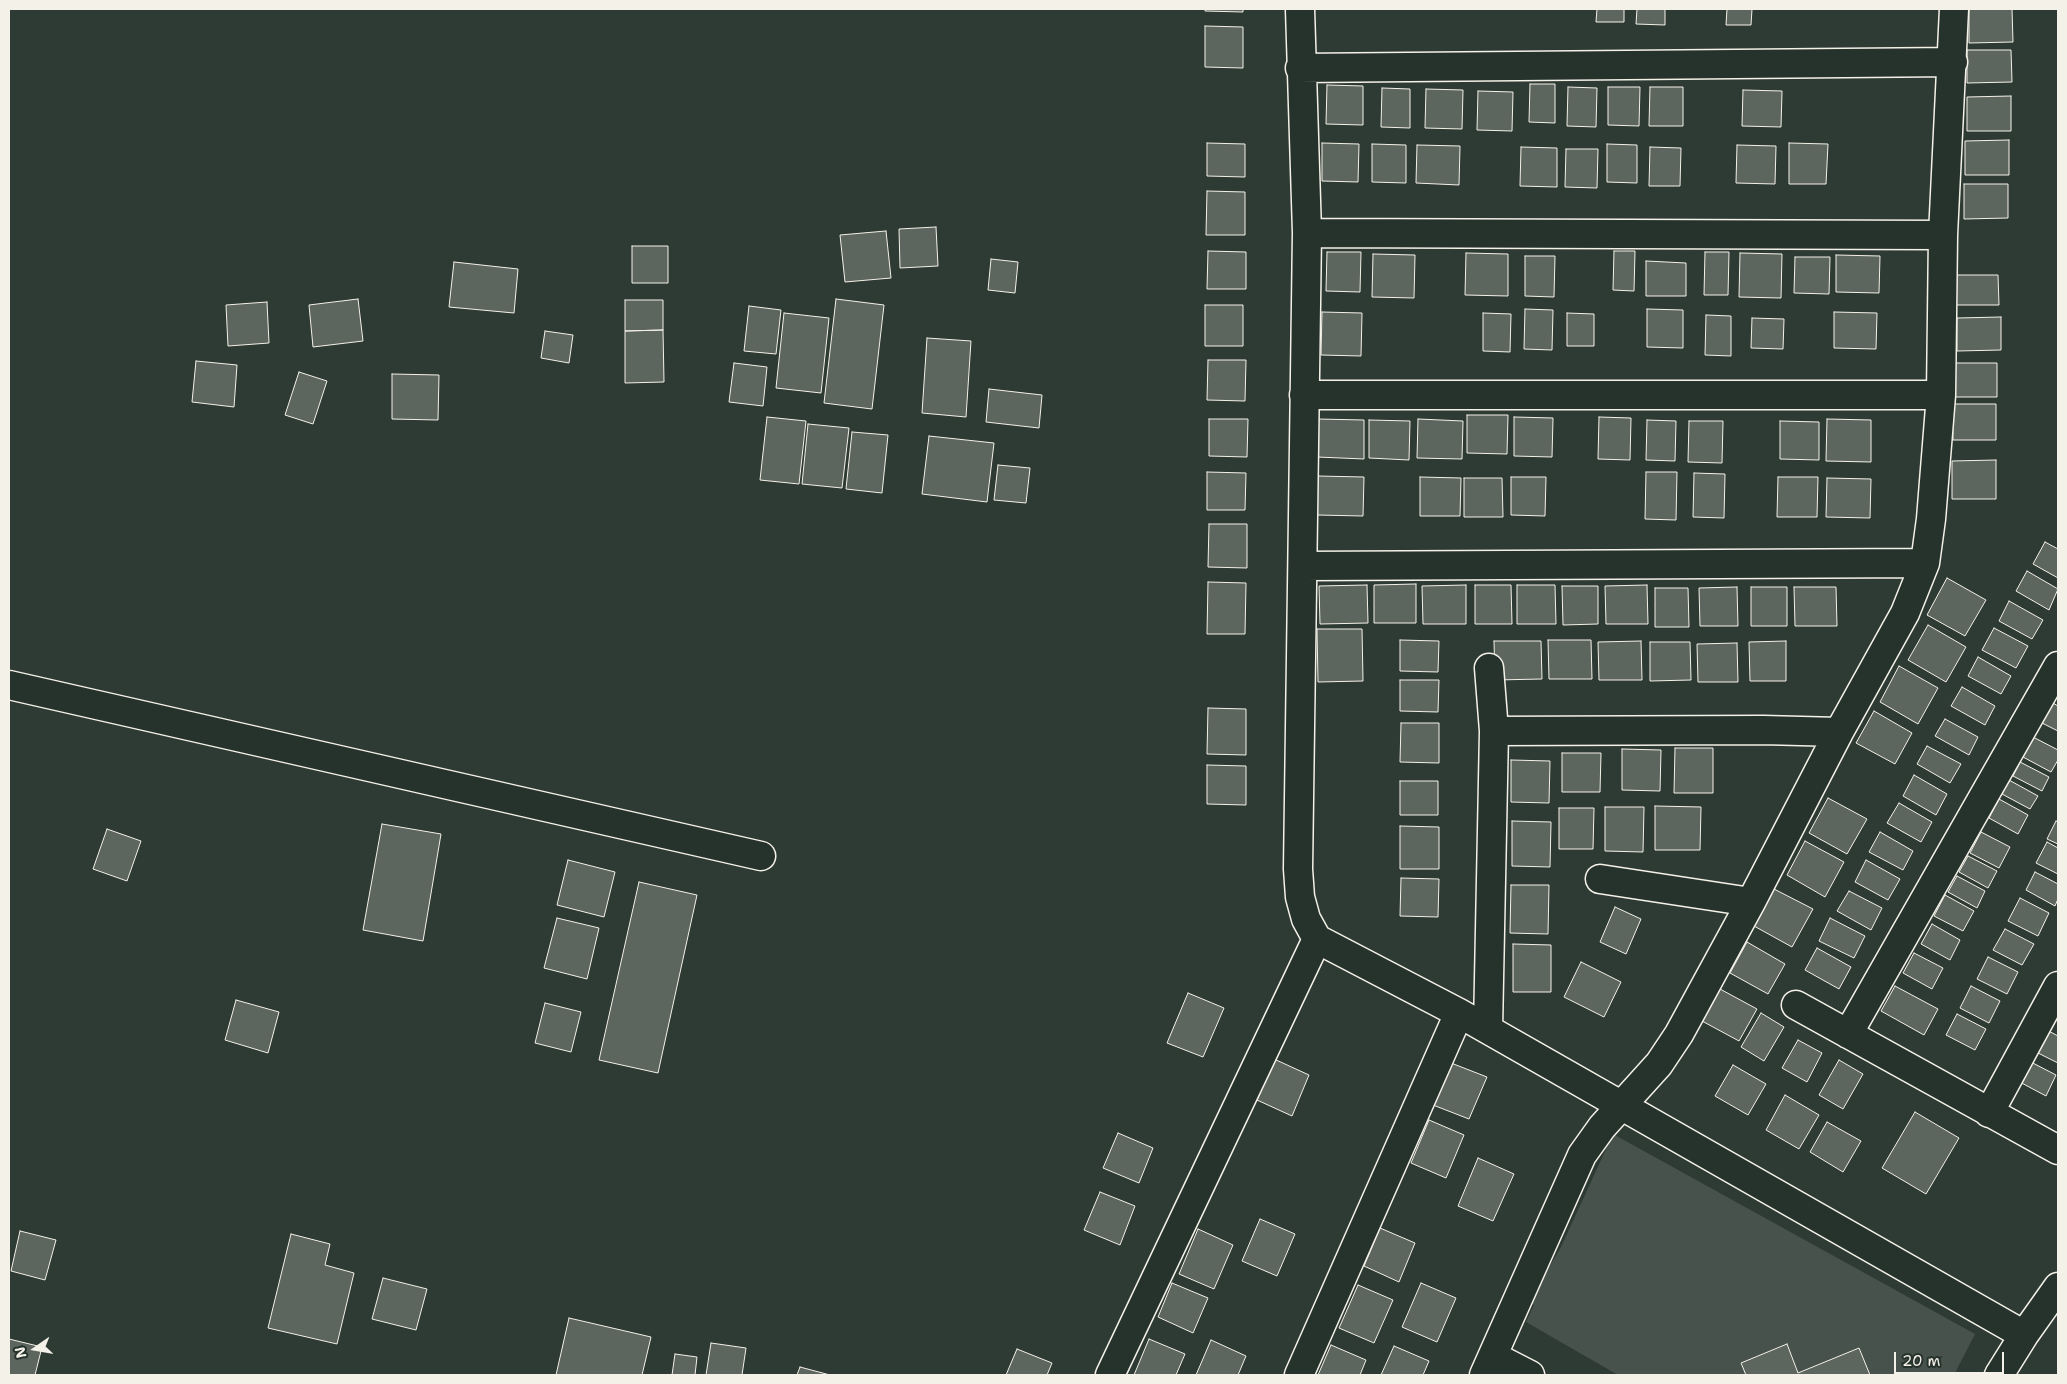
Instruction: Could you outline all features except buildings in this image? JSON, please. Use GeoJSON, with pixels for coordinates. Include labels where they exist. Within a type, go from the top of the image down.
{"type":"FeatureCollection","features":[{"type":"Feature","properties":{"kind":"street"},"geometry":{"type":"LineString","coordinates":[[1300,9],[1300,68],[1307,233],[1304,395],[1304,566],[1298,869],[1300,897],[1306,919],[1317,939],[1488,1029],[1619,1106],[2024,1335]]}},
{"type":"Feature","properties":{"kind":"street"},"geometry":{"type":"LineString","coordinates":[[1530,1375],[1488,1366],[1582,1155],[1619,1106],[1654,1070],[1669,1049],[1751,902],[1839,732],[1905,613],[1925,563],[1931,519],[1941,395],[1944,235],[1954,9]]}},
{"type":"Feature","properties":{"kind":"street"},"geometry":{"type":"LineString","coordinates":[[1300,68],[1953,62]]}},
{"type":"Feature","properties":{"kind":"street"},"geometry":{"type":"LineString","coordinates":[[1307,233],[1944,235]]}},
{"type":"Feature","properties":{"kind":"street"},"geometry":{"type":"LineString","coordinates":[[1304,395],[1941,395]]}},
{"type":"Feature","properties":{"kind":"street"},"geometry":{"type":"LineString","coordinates":[[1304,566],[1925,563]]}},
{"type":"Feature","properties":{"kind":"street"},"geometry":{"type":"LineString","coordinates":[[1848,1034],[2058,666]]}},
{"type":"Feature","properties":{"kind":"street"},"geometry":{"type":"LineString","coordinates":[[1488,1029],[1494,731],[1489,668]]}},
{"type":"Feature","properties":{"kind":"street"},"geometry":{"type":"LineString","coordinates":[[9,685],[761,856]]}},
{"type":"Feature","properties":{"kind":"street"},"geometry":{"type":"LineString","coordinates":[[1494,731],[1763,730],[1839,732]]}},
{"type":"Feature","properties":{"kind":"street"},"geometry":{"type":"LineString","coordinates":[[1600,879],[1751,902]]}},
{"type":"Feature","properties":{"kind":"street"},"geometry":{"type":"LineString","coordinates":[[1110,1375],[1317,939]]}},
{"type":"Feature","properties":{"kind":"street"},"geometry":{"type":"LineString","coordinates":[[1989,1113],[2058,986]]}},
{"type":"Feature","properties":{"kind":"street"},"geometry":{"type":"LineString","coordinates":[[1796,1005],[2058,1150]]}},
{"type":"Feature","properties":{"kind":"street"},"geometry":{"type":"LineString","coordinates":[[1299,1375],[1459,1013]]}},
{"type":"Feature","properties":{"kind":"street"},"geometry":{"type":"LineString","coordinates":[[1999,1375],[2024,1335],[2058,1287]]}},
{"type":"Feature","properties":{"kind":"shaded area"},"geometry":{"type":"Polygon","coordinates":[[[1613,1134],[1975,1334],[1954,1375],[1618,1375],[1526,1322],[1534,1305],[1528,1302],[1560,1249],[1613,1134]]]}}]}
